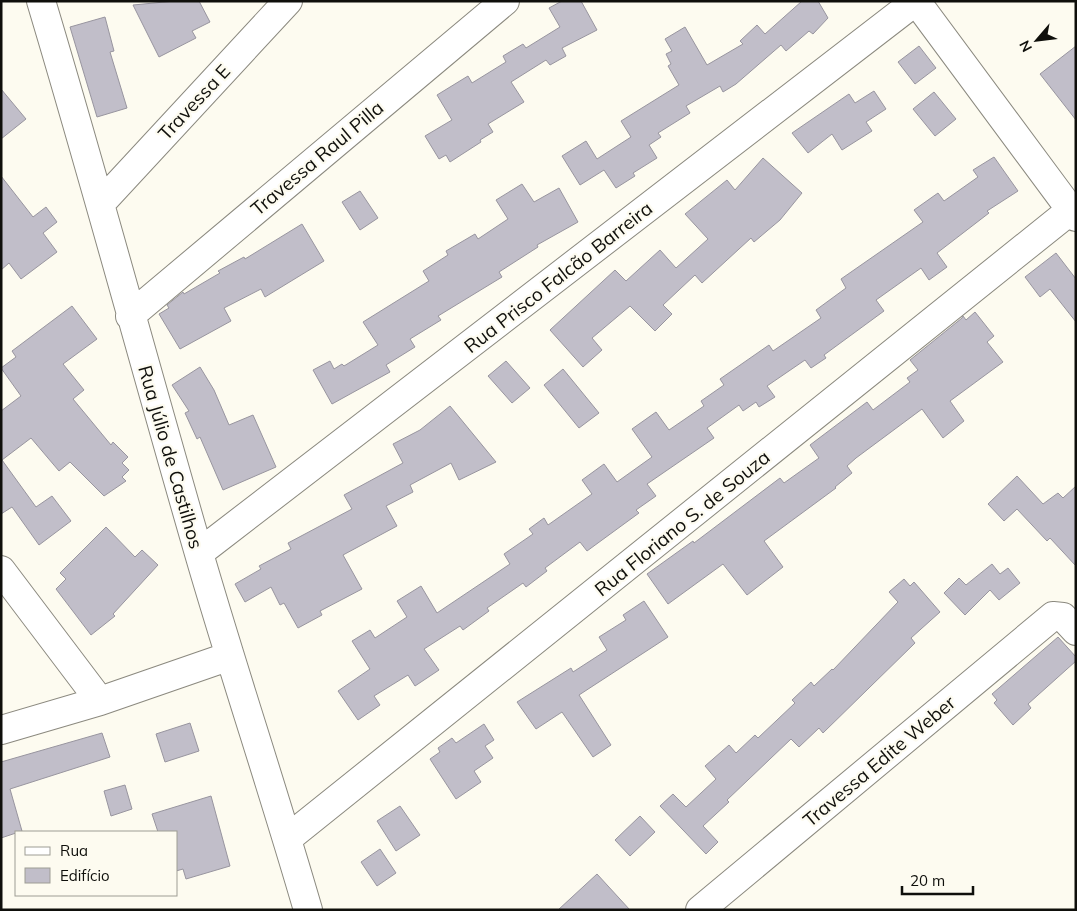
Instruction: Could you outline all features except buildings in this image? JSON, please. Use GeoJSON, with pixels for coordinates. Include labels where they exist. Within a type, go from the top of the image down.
{"type":"FeatureCollection","features":[{"type":"Feature","properties":{"kind":"street","name":"Rua Júlio de Castilhos"},"geometry":{"type":"LineString","coordinates":[[41,1],[101,203],[130,316],[199,553],[308,910]]}},
{"type":"Feature","properties":{"kind":"street","name":"Travessa E"},"geometry":{"type":"LineString","coordinates":[[101,203],[288,1]]}},
{"type":"Feature","properties":{"kind":"street","name":"Travessa Raul Pilla"},"geometry":{"type":"LineString","coordinates":[[130,316],[505,1]]}},
{"type":"Feature","properties":{"kind":"street"},"geometry":{"type":"LineString","coordinates":[[916,1],[1074,211]]}},
{"type":"Feature","properties":{"kind":"street","name":"Rua Prisco Falcão Barreira"},"geometry":{"type":"LineString","coordinates":[[199,553],[916,1]]}},
{"type":"Feature","properties":{"kind":"street","name":"Rua Floriano S. de Souza"},"geometry":{"type":"LineString","coordinates":[[287,839],[1074,211]]}},
{"type":"Feature","properties":{"kind":"street"},"geometry":{"type":"LineString","coordinates":[[1,570],[100,701]]}},
{"type":"Feature","properties":{"kind":"street","name":"Travessa Edite Weber"},"geometry":{"type":"LineString","coordinates":[[700,910],[1053,616],[1067,623]]}},
{"type":"Feature","properties":{"kind":"street"},"geometry":{"type":"LineString","coordinates":[[1,730],[100,701],[230,656]]}}]}
